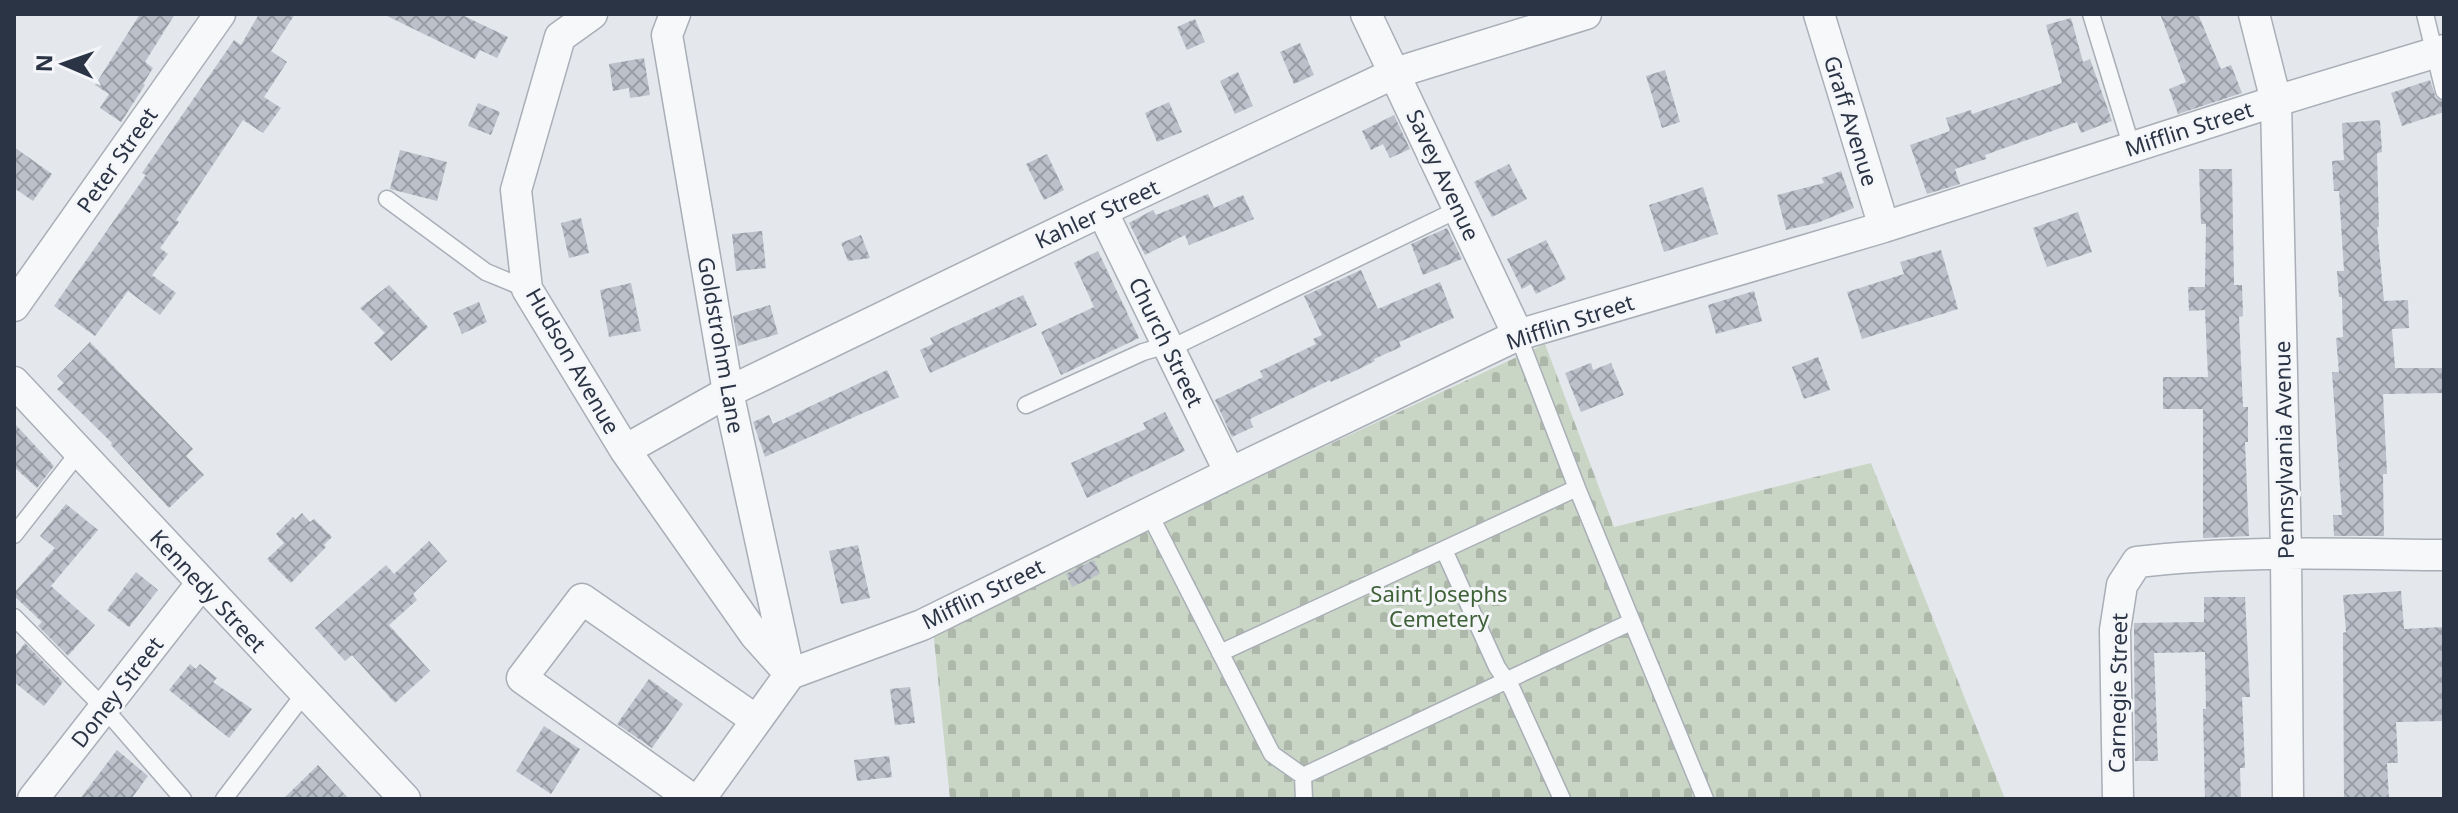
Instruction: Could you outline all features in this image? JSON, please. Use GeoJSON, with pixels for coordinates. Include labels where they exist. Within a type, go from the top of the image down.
{"type":"FeatureCollection","features":[{"type":"Feature","properties":{"kind":"street","name":"Peter Street"},"geometry":{"type":"LineString","coordinates":[[14,306],[220,14]]}},
{"type":"Feature","properties":{"kind":"street","name":"Hudson Avenue"},"geometry":{"type":"LineString","coordinates":[[592,14],[560,37],[516,190],[527,289],[625,450],[755,635],[790,674]]}},
{"type":"Feature","properties":{"kind":"street","name":"Goldstrohm Lane"},"geometry":{"type":"LineString","coordinates":[[675,14],[667,35],[728,392],[790,674]]}},
{"type":"Feature","properties":{"kind":"street","name":"Savey Avenue"},"geometry":{"type":"LineString","coordinates":[[1366,14],[1518,335]]}},
{"type":"Feature","properties":{"kind":"street","name":"Kahler Street"},"geometry":{"type":"LineString","coordinates":[[625,450],[728,392],[1395,73],[1586,14]]}},
{"type":"Feature","properties":{"kind":"street","name":"Graff Avenue"},"geometry":{"type":"LineString","coordinates":[[1819,14],[1884,227]]}},
{"type":"Feature","properties":{"kind":"street","name":"Pennsylvania Avenue"},"geometry":{"type":"LineString","coordinates":[[2254,14],[2276,101],[2288,799]]}},
{"type":"Feature","properties":{"kind":"street","name":"Mifflin Street"},"geometry":{"type":"LineString","coordinates":[[790,674],[922,625],[1518,335],[1884,227],[2276,101],[2440,52]]}},
{"type":"Feature","properties":{"kind":"street","name":"Church Street"},"geometry":{"type":"LineString","coordinates":[[1102,211],[1230,473]]}},
{"type":"Feature","properties":{"kind":"street","name":"Kennedy Street"},"geometry":{"type":"LineString","coordinates":[[14,382],[405,799]]}},
{"type":"Feature","properties":{"kind":"street","name":"Carnegie Street"},"geometry":{"type":"LineString","coordinates":[[2118,799],[2115,630],[2122,585],[2137,562],[2286,554],[2444,555]]}},
{"type":"Feature","properties":{"kind":"street","name":"Doney Street"},"geometry":{"type":"LineString","coordinates":[[33,799],[201,584]]}},
{"type":"Feature","properties":{"kind":"street"},"geometry":{"type":"LineString","coordinates":[[692,799],[522,678],[582,599],[756,720]]}},
{"type":"Feature","properties":{"kind":"street"},"geometry":{"type":"LineString","coordinates":[[700,799],[790,674]]}},
{"type":"Feature","properties":{"kind":"lane"},"geometry":{"type":"LineString","coordinates":[[2091,14],[2132,148]]}},
{"type":"Feature","properties":{"kind":"lane"},"geometry":{"type":"LineString","coordinates":[[2425,14],[2440,52],[2439,76],[2444,91]]}},
{"type":"Feature","properties":{"kind":"lane"},"geometry":{"type":"LineString","coordinates":[[387,199],[486,272],[527,289]]}},
{"type":"Feature","properties":{"kind":"lane"},"geometry":{"type":"LineString","coordinates":[[1026,405],[1143,352],[1168,347],[1459,209]]}},
{"type":"Feature","properties":{"kind":"lane"},"geometry":{"type":"LineString","coordinates":[[1518,335],[1631,622],[1705,799]]}},
{"type":"Feature","properties":{"kind":"lane"},"geometry":{"type":"LineString","coordinates":[[14,535],[79,452]]}},
{"type":"Feature","properties":{"kind":"lane"},"geometry":{"type":"LineString","coordinates":[[1220,653],[1577,488]]}},
{"type":"Feature","properties":{"kind":"lane"},"geometry":{"type":"LineString","coordinates":[[1149,513],[1272,754],[1303,776]]}},
{"type":"Feature","properties":{"kind":"lane"},"geometry":{"type":"LineString","coordinates":[[1444,550],[1562,799]]}},
{"type":"Feature","properties":{"kind":"lane"},"geometry":{"type":"LineString","coordinates":[[14,617],[104,708],[183,799]]}},
{"type":"Feature","properties":{"kind":"lane"},"geometry":{"type":"LineString","coordinates":[[1303,776],[1631,622]]}},
{"type":"Feature","properties":{"kind":"lane"},"geometry":{"type":"LineString","coordinates":[[224,799],[305,693]]}},
{"type":"Feature","properties":{"kind":"lane"},"geometry":{"type":"LineString","coordinates":[[1303,776],[1304,799]]}},
{"type":"Feature","properties":{"kind":"green space","name":"Saint Josephs Cemetery"},"geometry":{"type":"Polygon","coordinates":[[[1545,344],[1614,527],[1871,463],[2005,799],[950,799],[933,629],[1545,344]]]}},
{"type":"Feature","properties":{"kind":"building"},"geometry":{"type":"Polygon","coordinates":[[[140,14],[175,14],[145,62],[153,68],[121,122],[100,108],[109,94],[95,85],[140,14]]]}},
{"type":"Feature","properties":{"kind":"building"},"geometry":{"type":"Polygon","coordinates":[[[259,14],[295,14],[271,51],[287,62],[264,97],[281,108],[263,133],[243,120],[176,220],[179,222],[160,248],[168,254],[152,275],[176,293],[160,315],[128,291],[95,336],[54,306],[146,175],[142,173],[234,40],[241,45],[259,14]]]}},
{"type":"Feature","properties":{"kind":"building"},"geometry":{"type":"Polygon","coordinates":[[[383,14],[460,14],[508,37],[497,58],[480,50],[475,59],[383,14]]]}},
{"type":"Feature","properties":{"kind":"building"},"geometry":{"type":"Polygon","coordinates":[[[2160,14],[2198,14],[2221,69],[2231,65],[2242,93],[2178,114],[2169,89],[2186,82],[2160,14]]]}},
{"type":"Feature","properties":{"kind":"building"},"geometry":{"type":"Polygon","coordinates":[[[2071,18],[2083,62],[2090,59],[2112,121],[2081,133],[2077,122],[1985,155],[1986,159],[1955,169],[1960,184],[1927,194],[1910,145],[1950,131],[1946,118],[1971,110],[1972,114],[2062,83],[2046,25],[2071,18]]]}},
{"type":"Feature","properties":{"kind":"building"},"geometry":{"type":"Polygon","coordinates":[[[1195,19],[1205,42],[1187,50],[1177,27],[1195,19]]]}},
{"type":"Feature","properties":{"kind":"building"},"geometry":{"type":"Polygon","coordinates":[[[1300,43],[1314,75],[1294,84],[1280,52],[1300,43]]]}},
{"type":"Feature","properties":{"kind":"building"},"geometry":{"type":"Polygon","coordinates":[[[644,58],[650,95],[630,98],[629,88],[613,91],[609,64],[644,58]]]}},
{"type":"Feature","properties":{"kind":"building"},"geometry":{"type":"Polygon","coordinates":[[[1665,70],[1680,122],[1662,128],[1646,76],[1665,70]]]}},
{"type":"Feature","properties":{"kind":"building"},"geometry":{"type":"Polygon","coordinates":[[[1238,72],[1253,106],[1235,114],[1220,81],[1238,72]]]}},
{"type":"Feature","properties":{"kind":"building"},"geometry":{"type":"Polygon","coordinates":[[[2430,80],[2436,98],[2444,102],[2444,112],[2402,126],[2391,93],[2430,80]]]}},
{"type":"Feature","properties":{"kind":"building"},"geometry":{"type":"Polygon","coordinates":[[[1169,102],[1182,132],[1157,142],[1145,113],[1169,102]]]}},
{"type":"Feature","properties":{"kind":"building"},"geometry":{"type":"Polygon","coordinates":[[[478,103],[500,112],[491,135],[468,126],[478,103]]]}},
{"type":"Feature","properties":{"kind":"building"},"geometry":{"type":"Polygon","coordinates":[[[1394,115],[1410,149],[1390,158],[1383,144],[1371,150],[1362,131],[1394,115]]]}},
{"type":"Feature","properties":{"kind":"building"},"geometry":{"type":"Polygon","coordinates":[[[2380,120],[2382,152],[2377,153],[2377,227],[2384,301],[2408,300],[2409,328],[2392,329],[2395,368],[2444,368],[2444,393],[2383,394],[2387,474],[2383,474],[2384,536],[2334,536],[2333,515],[2342,515],[2332,372],[2339,372],[2336,338],[2343,337],[2342,297],[2339,297],[2337,271],[2344,271],[2339,191],[2334,191],[2332,161],[2344,160],[2342,123],[2380,120]]]}},
{"type":"Feature","properties":{"kind":"building"},"geometry":{"type":"Polygon","coordinates":[[[14,147],[52,174],[33,201],[14,188],[14,147]]]}},
{"type":"Feature","properties":{"kind":"building"},"geometry":{"type":"Polygon","coordinates":[[[400,150],[447,162],[437,201],[390,189],[400,150]]]}},
{"type":"Feature","properties":{"kind":"building"},"geometry":{"type":"Polygon","coordinates":[[[1047,154],[1064,190],[1044,200],[1026,164],[1047,154]]]}},
{"type":"Feature","properties":{"kind":"building"},"geometry":{"type":"Polygon","coordinates":[[[1509,164],[1527,199],[1492,217],[1474,182],[1509,164]]]}},
{"type":"Feature","properties":{"kind":"building"},"geometry":{"type":"Polygon","coordinates":[[[2199,169],[2232,169],[2234,285],[2242,285],[2243,316],[2239,317],[2243,407],[2248,407],[2248,442],[2245,442],[2249,536],[2203,538],[2203,409],[2163,409],[2163,377],[2208,377],[2205,310],[2189,311],[2188,287],[2205,287],[2206,224],[2201,224],[2199,169]]]}},
{"type":"Feature","properties":{"kind":"building"},"geometry":{"type":"Polygon","coordinates":[[[1841,171],[1854,208],[1817,223],[1786,230],[1777,195],[1824,183],[1822,178],[1841,171]]]}},
{"type":"Feature","properties":{"kind":"building"},"geometry":{"type":"Polygon","coordinates":[[[1703,187],[1718,234],[1664,252],[1649,205],[1703,187]]]}},
{"type":"Feature","properties":{"kind":"building"},"geometry":{"type":"Polygon","coordinates":[[[1208,194],[1214,208],[1243,195],[1254,219],[1189,245],[1185,235],[1145,255],[1129,223],[1153,210],[1156,215],[1208,194]]]}},
{"type":"Feature","properties":{"kind":"building"},"geometry":{"type":"Polygon","coordinates":[[[2078,212],[2092,252],[2047,267],[2033,228],[2078,212]]]}},
{"type":"Feature","properties":{"kind":"building"},"geometry":{"type":"Polygon","coordinates":[[[581,218],[589,253],[569,258],[561,223],[581,218]]]}},
{"type":"Feature","properties":{"kind":"building"},"geometry":{"type":"Polygon","coordinates":[[[1447,228],[1462,259],[1423,275],[1411,244],[1447,228]]]}},
{"type":"Feature","properties":{"kind":"building"},"geometry":{"type":"Polygon","coordinates":[[[762,231],[766,268],[736,271],[732,234],[762,231]]]}},
{"type":"Feature","properties":{"kind":"building"},"geometry":{"type":"Polygon","coordinates":[[[861,235],[870,258],[848,261],[841,243],[861,235]]]}},
{"type":"Feature","properties":{"kind":"building"},"geometry":{"type":"Polygon","coordinates":[[[1546,240],[1566,279],[1536,294],[1531,284],[1522,289],[1507,259],[1546,240]]]}},
{"type":"Feature","properties":{"kind":"building"},"geometry":{"type":"Polygon","coordinates":[[[1941,250],[1958,309],[1862,339],[1847,292],[1904,274],[1900,262],[1941,250]]]}},
{"type":"Feature","properties":{"kind":"building"},"geometry":{"type":"Polygon","coordinates":[[[1098,251],[1139,338],[1061,375],[1041,332],[1094,307],[1074,263],[1098,251]]]}},
{"type":"Feature","properties":{"kind":"building"},"geometry":{"type":"Polygon","coordinates":[[[1361,270],[1378,309],[1440,282],[1454,318],[1399,342],[1401,347],[1353,372],[1250,419],[1253,427],[1232,437],[1215,400],[1263,377],[1260,371],[1316,344],[1313,339],[1322,335],[1304,296],[1361,270]]]}},
{"type":"Feature","properties":{"kind":"building"},"geometry":{"type":"Polygon","coordinates":[[[631,283],[641,331],[609,337],[600,290],[631,283]]]}},
{"type":"Feature","properties":{"kind":"building"},"geometry":{"type":"Polygon","coordinates":[[[389,285],[428,327],[391,361],[374,343],[385,333],[360,308],[389,285]]]}},
{"type":"Feature","properties":{"kind":"building"},"geometry":{"type":"Polygon","coordinates":[[[1754,291],[1762,321],[1716,334],[1708,305],[1754,291]]]}},
{"type":"Feature","properties":{"kind":"building"},"geometry":{"type":"Polygon","coordinates":[[[1023,295],[1037,325],[930,373],[920,350],[933,344],[930,338],[1023,295]]]}},
{"type":"Feature","properties":{"kind":"building"},"geometry":{"type":"Polygon","coordinates":[[[479,302],[487,322],[462,334],[453,313],[479,302]]]}},
{"type":"Feature","properties":{"kind":"building"},"geometry":{"type":"Polygon","coordinates":[[[770,305],[778,334],[738,346],[733,316],[770,305]]]}},
{"type":"Feature","properties":{"kind":"building"},"geometry":{"type":"Polygon","coordinates":[[[90,342],[193,449],[186,456],[204,475],[169,508],[112,443],[57,389],[64,383],[57,376],[90,342]]]}},
{"type":"Feature","properties":{"kind":"building"},"geometry":{"type":"Polygon","coordinates":[[[1818,357],[1830,390],[1804,399],[1792,367],[1818,357]]]}},
{"type":"Feature","properties":{"kind":"building"},"geometry":{"type":"Polygon","coordinates":[[[1591,363],[1593,370],[1611,363],[1624,395],[1581,412],[1565,373],[1591,363]]]}},
{"type":"Feature","properties":{"kind":"building"},"geometry":{"type":"Polygon","coordinates":[[[887,370],[899,397],[765,457],[753,422],[769,415],[773,424],[887,370]]]}},
{"type":"Feature","properties":{"kind":"building"},"geometry":{"type":"Polygon","coordinates":[[[1165,412],[1185,451],[1087,498],[1071,463],[1146,429],[1143,423],[1165,412]]]}},
{"type":"Feature","properties":{"kind":"building"},"geometry":{"type":"Polygon","coordinates":[[[14,423],[54,466],[37,488],[14,467],[14,423]]]}},
{"type":"Feature","properties":{"kind":"building"},"geometry":{"type":"Polygon","coordinates":[[[66,504],[98,530],[51,586],[95,625],[68,656],[38,626],[42,622],[14,596],[55,548],[40,536],[66,504]]]}},
{"type":"Feature","properties":{"kind":"building"},"geometry":{"type":"Polygon","coordinates":[[[302,513],[310,522],[314,519],[332,537],[291,583],[267,559],[284,543],[276,534],[293,517],[295,520],[302,513]]]}},
{"type":"Feature","properties":{"kind":"building"},"geometry":{"type":"Polygon","coordinates":[[[429,541],[447,561],[413,594],[417,600],[389,625],[430,671],[395,703],[352,655],[345,661],[315,628],[386,565],[394,574],[429,541]]]}},
{"type":"Feature","properties":{"kind":"building"},"geometry":{"type":"Polygon","coordinates":[[[858,545],[870,598],[841,604],[829,551],[858,545]]]}},
{"type":"Feature","properties":{"kind":"building"},"geometry":{"type":"Polygon","coordinates":[[[1094,560],[1100,574],[1072,587],[1066,574],[1094,560]]]}},
{"type":"Feature","properties":{"kind":"building"},"geometry":{"type":"Polygon","coordinates":[[[136,572],[158,590],[129,627],[107,610],[136,572]]]}},
{"type":"Feature","properties":{"kind":"building"},"geometry":{"type":"Polygon","coordinates":[[[2401,591],[2404,629],[2444,627],[2444,721],[2396,722],[2398,763],[2387,763],[2389,799],[2344,799],[2343,633],[2346,632],[2343,595],[2401,591]]]}},
{"type":"Feature","properties":{"kind":"building"},"geometry":{"type":"Polygon","coordinates":[[[2204,597],[2245,597],[2250,697],[2242,697],[2245,768],[2240,768],[2241,799],[2205,799],[2205,652],[2154,653],[2158,761],[2135,761],[2134,623],[2204,622],[2204,597]]]}},
{"type":"Feature","properties":{"kind":"building"},"geometry":{"type":"Polygon","coordinates":[[[25,643],[63,682],[44,706],[14,682],[14,657],[25,643]]]}},
{"type":"Feature","properties":{"kind":"building"},"geometry":{"type":"Polygon","coordinates":[[[190,664],[196,669],[200,664],[217,678],[213,682],[252,709],[229,738],[169,690],[190,664]]]}},
{"type":"Feature","properties":{"kind":"building"},"geometry":{"type":"Polygon","coordinates":[[[649,679],[683,704],[652,748],[617,724],[649,679]]]}},
{"type":"Feature","properties":{"kind":"building"},"geometry":{"type":"Polygon","coordinates":[[[910,687],[915,723],[895,725],[890,689],[910,687]]]}},
{"type":"Feature","properties":{"kind":"building"},"geometry":{"type":"Polygon","coordinates":[[[544,726],[580,749],[551,794],[516,771],[544,726]]]}},
{"type":"Feature","properties":{"kind":"building"},"geometry":{"type":"Polygon","coordinates":[[[117,750],[148,776],[131,799],[80,799],[117,750]]]}},
{"type":"Feature","properties":{"kind":"building"},"geometry":{"type":"Polygon","coordinates":[[[889,756],[892,777],[857,781],[854,760],[889,756]]]}},
{"type":"Feature","properties":{"kind":"building"},"geometry":{"type":"Polygon","coordinates":[[[318,765],[349,799],[283,799],[318,765]]]}}]}
